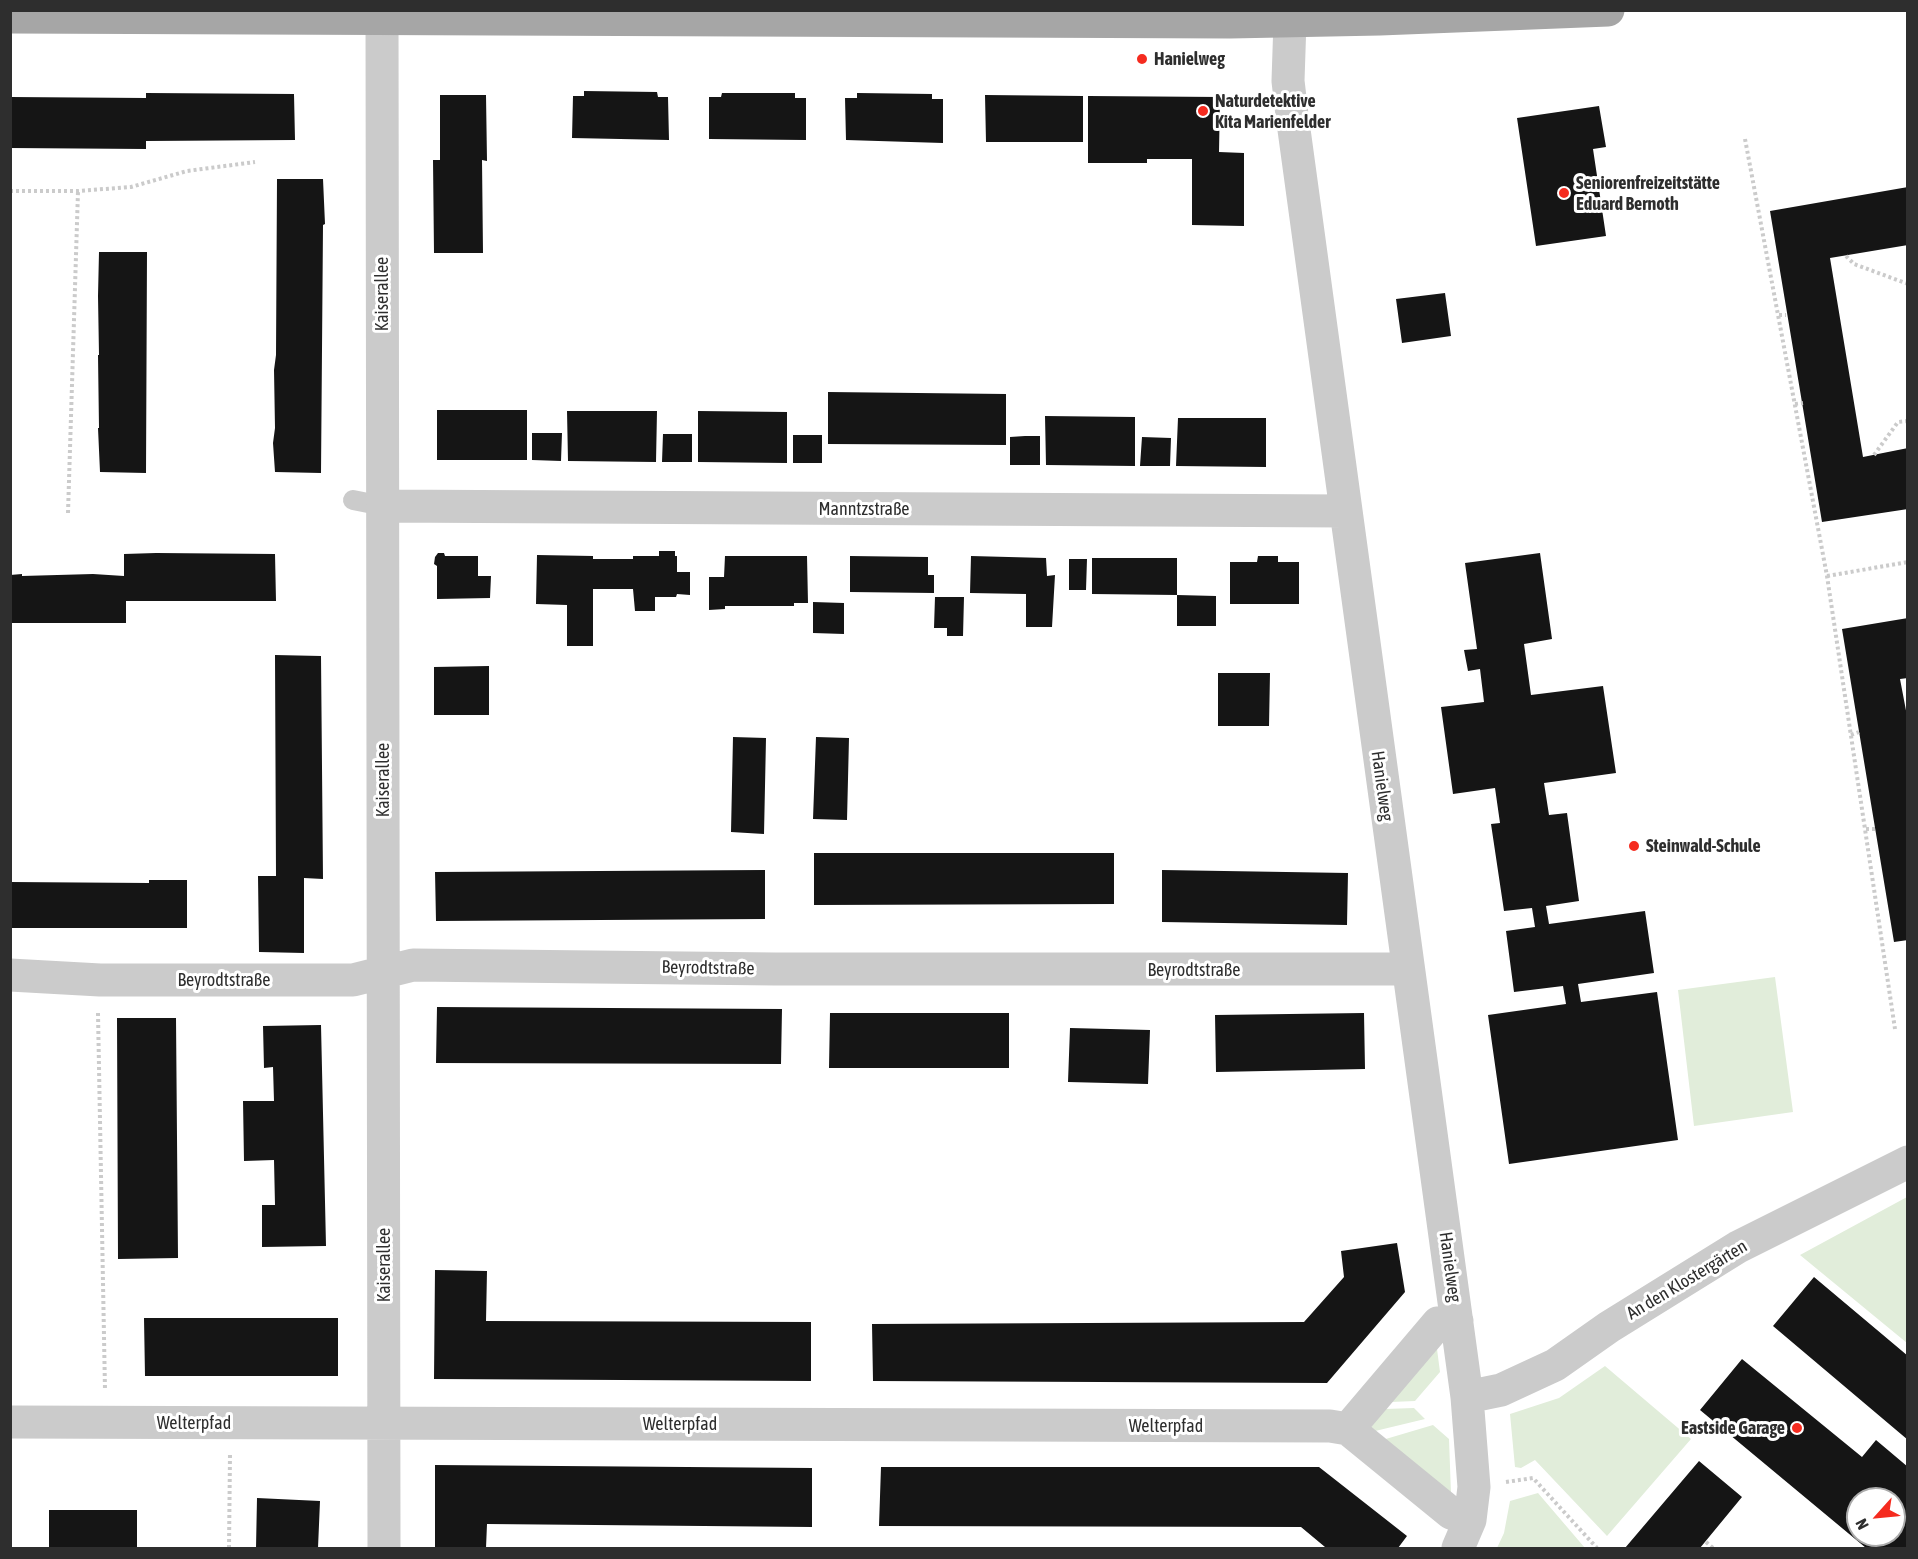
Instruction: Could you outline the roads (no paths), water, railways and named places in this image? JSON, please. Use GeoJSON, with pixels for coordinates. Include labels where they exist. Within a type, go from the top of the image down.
{"type":"FeatureCollection","features":[{"type":"Feature","properties":{"kind":"main road"},"geometry":{"type":"LineString","coordinates":[[10,17],[382,14],[1290,21],[1336,15],[1608,10]]}},
{"type":"Feature","properties":{"kind":"street","name":"Kaiserallee"},"geometry":{"type":"LineString","coordinates":[[382,14],[368,503],[383,972],[384,1548]]}},
{"type":"Feature","properties":{"kind":"street","name":"Hanielweg"},"geometry":{"type":"LineString","coordinates":[[1290,21],[1288,81],[1467,1397],[1474,1487],[1464,1534]]}},
{"type":"Feature","properties":{"kind":"street","name":"Manntzstraße"},"geometry":{"type":"LineString","coordinates":[[368,503],[1346,511]]}},
{"type":"Feature","properties":{"kind":"street","name":"Beyrodtstraße"},"geometry":{"type":"LineString","coordinates":[[10,975],[100,980],[353,980],[413,965],[810,969],[1408,969]]}},
{"type":"Feature","properties":{"kind":"street","name":"An den Klostergärten"},"geometry":{"type":"LineString","coordinates":[[1467,1397],[1501,1390],[1555,1365],[1609,1327],[1738,1247],[1908,1162]]}},
{"type":"Feature","properties":{"kind":"street"},"geometry":{"type":"LineString","coordinates":[[1457,1322],[1438,1323],[1348,1429],[1451,1513],[1464,1534]]}},
{"type":"Feature","properties":{"kind":"street","name":"Welterpfad"},"geometry":{"type":"LineString","coordinates":[[10,1422],[1330,1426],[1348,1429]]}},
{"type":"Feature","properties":{"kind":"place","name":"Hanielweg"},"geometry":{"type":"Point","coordinates":[1142,59]}},
{"type":"Feature","properties":{"kind":"place","name":"Naturdetektive Kita Marienfelder"},"geometry":{"type":"Point","coordinates":[1203,111]}},
{"type":"Feature","properties":{"kind":"place","name":"Seniorenfreizeitstätte Eduard Bernoth"},"geometry":{"type":"Point","coordinates":[1564,193]}},
{"type":"Feature","properties":{"kind":"place","name":"Steinwald-Schule"},"geometry":{"type":"Point","coordinates":[1634,846]}},
{"type":"Feature","properties":{"kind":"place","name":"Eastside Garage"},"geometry":{"type":"Point","coordinates":[1797,1428]}}]}
